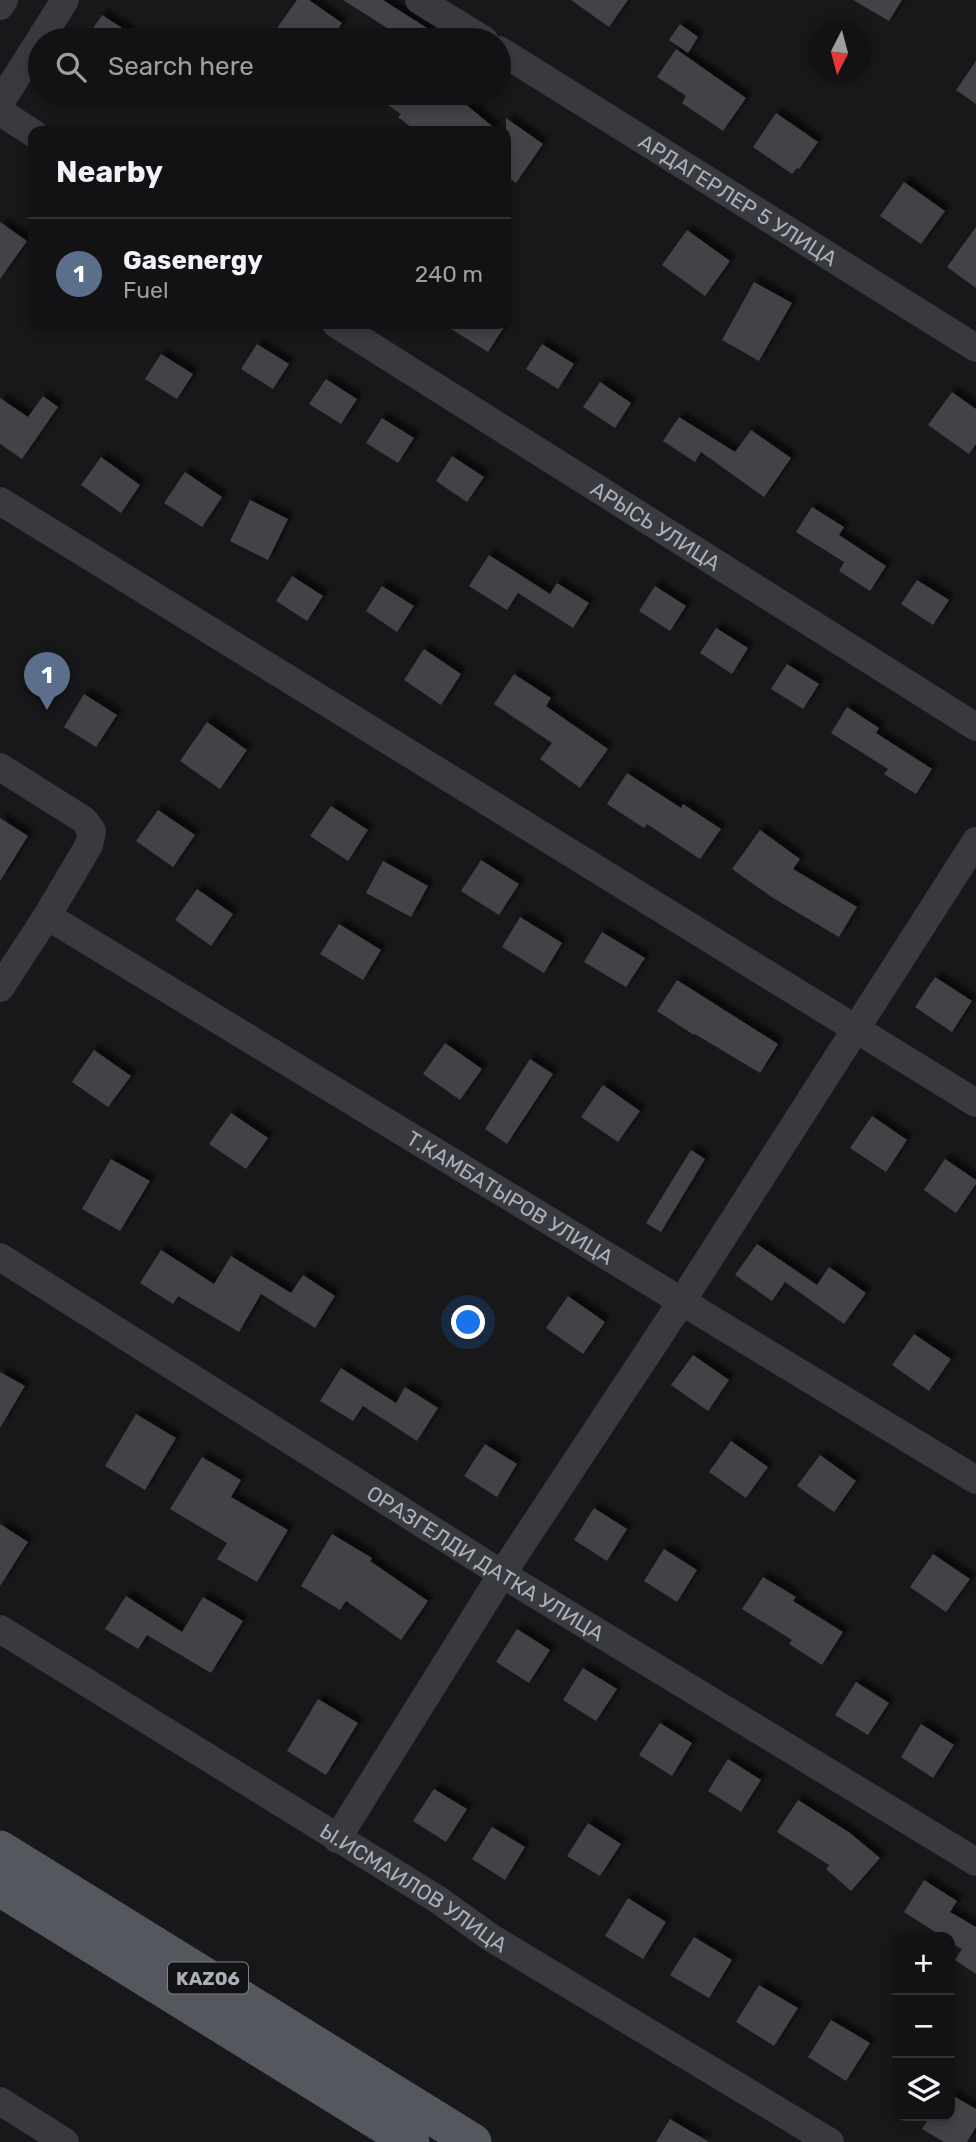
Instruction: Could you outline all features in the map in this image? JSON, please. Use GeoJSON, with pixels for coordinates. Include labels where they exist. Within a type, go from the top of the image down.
{"type":"FeatureCollection","features":[{"type":"Feature","properties":{"kind":"main road","name":"KАZ06"},"geometry":{"type":"LineString","coordinates":[[0,1849],[286,2046],[411,2142]]}},
{"type":"Feature","properties":{"kind":"main road","name":"KАZ06"},"geometry":{"type":"LineString","coordinates":[[0,1888],[455,2137]]}},
{"type":"Feature","properties":{"kind":"street"},"geometry":{"type":"LineString","coordinates":[[0,6],[4,0]]}},
{"type":"Feature","properties":{"kind":"street"},"geometry":{"type":"LineString","coordinates":[[47,28],[65,0]]}},
{"type":"Feature","properties":{"kind":"street"},"geometry":{"type":"LineString","coordinates":[[419,0],[464,28]]}},
{"type":"Feature","properties":{"kind":"street","name":"АРДАГЕРЛЕР 5 УЛИЦА"},"geometry":{"type":"LineString","coordinates":[[511,57],[976,348]]}},
{"type":"Feature","properties":{"kind":"street"},"geometry":{"type":"LineString","coordinates":[[0,103],[28,59]]}},
{"type":"Feature","properties":{"kind":"street"},"geometry":{"type":"LineString","coordinates":[[0,112],[28,130]]}},
{"type":"Feature","properties":{"kind":"street","name":"АРЫСЬ УЛИЦА"},"geometry":{"type":"LineString","coordinates":[[344,329],[976,727]]}},
{"type":"Feature","properties":{"kind":"street"},"geometry":{"type":"LineString","coordinates":[[0,501],[976,1103]]}},
{"type":"Feature","properties":{"kind":"street"},"geometry":{"type":"LineString","coordinates":[[0,767],[84,820],[92,831],[89,845],[0,988]]}},
{"type":"Feature","properties":{"kind":"street"},"geometry":{"type":"LineString","coordinates":[[337,1839],[502,1574],[682,1301],[976,841]]}},
{"type":"Feature","properties":{"kind":"street","name":"Т.КАМБАТЫРОВ УЛИЦА"},"geometry":{"type":"LineString","coordinates":[[47,916],[976,1480]]}},
{"type":"Feature","properties":{"kind":"street","name":"ОРАЗГЕЛДИ ДАТКА УЛИЦА"},"geometry":{"type":"LineString","coordinates":[[0,1257],[502,1574],[976,1862]]}},
{"type":"Feature","properties":{"kind":"street","name":"Ы.ИСМАИЛОВ УЛИЦА"},"geometry":{"type":"LineString","coordinates":[[0,1629],[437,1899],[490,1937],[830,2142]]}},
{"type":"Feature","properties":{"kind":"street"},"geometry":{"type":"LineString","coordinates":[[0,2101],[65,2142]]}},
{"type":"Feature","properties":{"kind":"building"},"geometry":{"type":"Polygon","coordinates":[[[297,0],[309,0],[342,23],[338,28],[277,28],[297,0]]]}},
{"type":"Feature","properties":{"kind":"building"},"geometry":{"type":"Polygon","coordinates":[[[343,0],[383,0],[427,28],[387,28],[343,0]]]}},
{"type":"Feature","properties":{"kind":"building"},"geometry":{"type":"Polygon","coordinates":[[[571,0],[628,0],[609,27],[571,0]]]}},
{"type":"Feature","properties":{"kind":"building"},"geometry":{"type":"Polygon","coordinates":[[[853,0],[902,0],[889,21],[853,0]]]}},
{"type":"Feature","properties":{"kind":"building"},"geometry":{"type":"Polygon","coordinates":[[[102,15],[122,28],[93,28],[102,15]]]}},
{"type":"Feature","properties":{"kind":"building"},"geometry":{"type":"Polygon","coordinates":[[[680,24],[698,37],[688,53],[669,40],[680,24]]]}},
{"type":"Feature","properties":{"kind":"building"},"geometry":{"type":"Polygon","coordinates":[[[676,49],[746,98],[723,131],[682,103],[686,96],[657,77],[676,49]]]}},
{"type":"Feature","properties":{"kind":"building"},"geometry":{"type":"Polygon","coordinates":[[[976,61],[976,104],[956,90],[976,61]]]}},
{"type":"Feature","properties":{"kind":"building"},"geometry":{"type":"Polygon","coordinates":[[[388,105],[467,105],[492,126],[410,126],[398,117],[401,114],[388,105]]]}},
{"type":"Feature","properties":{"kind":"building"},"geometry":{"type":"Polygon","coordinates":[[[776,113],[818,142],[799,169],[792,174],[753,147],[776,113]]]}},
{"type":"Feature","properties":{"kind":"building"},"geometry":{"type":"Polygon","coordinates":[[[506,118],[543,144],[516,183],[511,180],[511,126],[506,126],[506,118]]]}},
{"type":"Feature","properties":{"kind":"building"},"geometry":{"type":"Polygon","coordinates":[[[904,182],[945,211],[921,244],[880,216],[904,182]]]}},
{"type":"Feature","properties":{"kind":"building"},"geometry":{"type":"Polygon","coordinates":[[[0,222],[27,241],[0,279],[0,222]]]}},
{"type":"Feature","properties":{"kind":"building"},"geometry":{"type":"Polygon","coordinates":[[[976,227],[976,288],[947,267],[976,227]]]}},
{"type":"Feature","properties":{"kind":"building"},"geometry":{"type":"Polygon","coordinates":[[[687,230],[730,261],[705,296],[662,265],[687,230]]]}},
{"type":"Feature","properties":{"kind":"building"},"geometry":{"type":"Polygon","coordinates":[[[754,282],[792,303],[759,361],[722,340],[754,282]]]}},
{"type":"Feature","properties":{"kind":"building"},"geometry":{"type":"Polygon","coordinates":[[[451,329],[503,329],[488,352],[451,329]]]}},
{"type":"Feature","properties":{"kind":"building"},"geometry":{"type":"Polygon","coordinates":[[[257,344],[289,364],[273,389],[241,369],[257,344]]]}},
{"type":"Feature","properties":{"kind":"building"},"geometry":{"type":"Polygon","coordinates":[[[542,344],[574,364],[558,389],[526,369],[542,344]]]}},
{"type":"Feature","properties":{"kind":"building"},"geometry":{"type":"Polygon","coordinates":[[[161,354],[193,374],[177,399],[145,379],[161,354]]]}},
{"type":"Feature","properties":{"kind":"building"},"geometry":{"type":"Polygon","coordinates":[[[326,379],[357,399],[341,424],[309,404],[326,379]]]}},
{"type":"Feature","properties":{"kind":"building"},"geometry":{"type":"Polygon","coordinates":[[[600,382],[631,403],[615,428],[583,407],[600,382]]]}},
{"type":"Feature","properties":{"kind":"building"},"geometry":{"type":"Polygon","coordinates":[[[952,392],[976,409],[976,444],[969,454],[928,425],[952,392]]]}},
{"type":"Feature","properties":{"kind":"building"},"geometry":{"type":"Polygon","coordinates":[[[43,396],[58,407],[22,459],[0,444],[0,398],[28,417],[43,396]]]}},
{"type":"Feature","properties":{"kind":"building"},"geometry":{"type":"Polygon","coordinates":[[[679,417],[735,452],[751,430],[791,458],[764,497],[701,452],[695,462],[663,441],[679,417]]]}},
{"type":"Feature","properties":{"kind":"building"},"geometry":{"type":"Polygon","coordinates":[[[382,418],[414,438],[398,463],[366,443],[382,418]]]}},
{"type":"Feature","properties":{"kind":"building"},"geometry":{"type":"Polygon","coordinates":[[[452,456],[484,477],[467,502],[436,481],[452,456]]]}},
{"type":"Feature","properties":{"kind":"building"},"geometry":{"type":"Polygon","coordinates":[[[101,457],[140,485],[121,513],[81,485],[101,457]]]}},
{"type":"Feature","properties":{"kind":"building"},"geometry":{"type":"Polygon","coordinates":[[[185,472],[222,497],[202,527],[164,503],[185,472]]]}},
{"type":"Feature","properties":{"kind":"building"},"geometry":{"type":"Polygon","coordinates":[[[250,500],[288,519],[268,560],[230,541],[250,500]]]}},
{"type":"Feature","properties":{"kind":"building"},"geometry":{"type":"Polygon","coordinates":[[[812,507],[844,527],[839,535],[886,566],[870,591],[839,571],[844,562],[796,532],[812,507]]]}},
{"type":"Feature","properties":{"kind":"building"},"geometry":{"type":"Polygon","coordinates":[[[489,555],[550,594],[557,583],[589,603],[573,628],[518,593],[507,610],[469,586],[489,555]]]}},
{"type":"Feature","properties":{"kind":"building"},"geometry":{"type":"Polygon","coordinates":[[[292,576],[323,596],[307,621],[276,601],[292,576]]]}},
{"type":"Feature","properties":{"kind":"building"},"geometry":{"type":"Polygon","coordinates":[[[917,580],[949,600],[933,625],[901,604],[917,580]]]}},
{"type":"Feature","properties":{"kind":"building"},"geometry":{"type":"Polygon","coordinates":[[[382,586],[414,606],[397,632],[366,611],[382,586]]]}},
{"type":"Feature","properties":{"kind":"building"},"geometry":{"type":"Polygon","coordinates":[[[655,586],[686,606],[670,631],[639,611],[655,586]]]}},
{"type":"Feature","properties":{"kind":"building"},"geometry":{"type":"Polygon","coordinates":[[[716,628],[748,648],[732,674],[700,653],[716,628]]]}},
{"type":"Feature","properties":{"kind":"building"},"geometry":{"type":"Polygon","coordinates":[[[424,649],[461,674],[441,705],[404,680],[424,649]]]}},
{"type":"Feature","properties":{"kind":"building"},"geometry":{"type":"Polygon","coordinates":[[[787,664],[819,684],[803,709],[771,689],[787,664]]]}},
{"type":"Feature","properties":{"kind":"building"},"geometry":{"type":"Polygon","coordinates":[[[514,674],[551,698],[546,706],[608,749],[580,788],[540,759],[552,743],[494,704],[514,674]]]}},
{"type":"Feature","properties":{"kind":"building"},"geometry":{"type":"Polygon","coordinates":[[[84,694],[117,715],[96,747],[64,727],[84,694]]]}},
{"type":"Feature","properties":{"kind":"building"},"geometry":{"type":"Polygon","coordinates":[[[847,707],[879,728],[876,733],[932,769],[916,794],[884,774],[888,769],[831,733],[847,707]]]}},
{"type":"Feature","properties":{"kind":"building"},"geometry":{"type":"Polygon","coordinates":[[[207,722],[247,750],[220,789],[180,761],[207,722]]]}},
{"type":"Feature","properties":{"kind":"building"},"geometry":{"type":"Polygon","coordinates":[[[627,773],[681,808],[683,804],[721,829],[700,859],[647,824],[644,828],[607,804],[627,773]]]}},
{"type":"Feature","properties":{"kind":"building"},"geometry":{"type":"Polygon","coordinates":[[[331,806],[368,830],[348,861],[310,836],[331,806]]]}},
{"type":"Feature","properties":{"kind":"building"},"geometry":{"type":"Polygon","coordinates":[[[158,810],[195,835],[173,867],[136,841],[158,810]]]}},
{"type":"Feature","properties":{"kind":"building"},"geometry":{"type":"Polygon","coordinates":[[[0,818],[28,836],[0,881],[0,818]]]}},
{"type":"Feature","properties":{"kind":"building"},"geometry":{"type":"Polygon","coordinates":[[[760,830],[800,859],[793,869],[857,907],[839,937],[773,898],[732,869],[760,830]]]}},
{"type":"Feature","properties":{"kind":"building"},"geometry":{"type":"Polygon","coordinates":[[[481,860],[519,884],[499,915],[461,891],[481,860]]]}},
{"type":"Feature","properties":{"kind":"building"},"geometry":{"type":"Polygon","coordinates":[[[383,861],[428,886],[411,917],[366,893],[383,861]]]}},
{"type":"Feature","properties":{"kind":"building"},"geometry":{"type":"Polygon","coordinates":[[[197,889],[233,914],[211,946],[175,920],[197,889]]]}},
{"type":"Feature","properties":{"kind":"building"},"geometry":{"type":"Polygon","coordinates":[[[520,917],[562,943],[544,973],[502,947],[520,917]]]}},
{"type":"Feature","properties":{"kind":"building"},"geometry":{"type":"Polygon","coordinates":[[[339,924],[381,950],[363,980],[320,954],[339,924]]]}},
{"type":"Feature","properties":{"kind":"building"},"geometry":{"type":"Polygon","coordinates":[[[602,932],[645,958],[626,987],[584,962],[602,932]]]}},
{"type":"Feature","properties":{"kind":"building"},"geometry":{"type":"Polygon","coordinates":[[[935,977],[972,1001],[952,1032],[915,1007],[935,977]]]}},
{"type":"Feature","properties":{"kind":"building"},"geometry":{"type":"Polygon","coordinates":[[[677,980],[778,1044],[760,1073],[657,1011],[677,980]]]}},
{"type":"Feature","properties":{"kind":"building"},"geometry":{"type":"Polygon","coordinates":[[[445,1043],[482,1069],[460,1100],[423,1074],[445,1043]]]}},
{"type":"Feature","properties":{"kind":"building"},"geometry":{"type":"Polygon","coordinates":[[[94,1050],[131,1076],[108,1107],[72,1082],[94,1050]]]}},
{"type":"Feature","properties":{"kind":"building"},"geometry":{"type":"Polygon","coordinates":[[[530,1059],[553,1074],[507,1144],[485,1129],[530,1059]]]}},
{"type":"Feature","properties":{"kind":"building"},"geometry":{"type":"Polygon","coordinates":[[[603,1085],[640,1111],[618,1142],[581,1117],[603,1085]]]}},
{"type":"Feature","properties":{"kind":"building"},"geometry":{"type":"Polygon","coordinates":[[[231,1113],[268,1138],[246,1169],[209,1144],[231,1113]]]}},
{"type":"Feature","properties":{"kind":"building"},"geometry":{"type":"Polygon","coordinates":[[[872,1116],[907,1140],[886,1172],[850,1148],[872,1116]]]}},
{"type":"Feature","properties":{"kind":"building"},"geometry":{"type":"Polygon","coordinates":[[[691,1150],[705,1159],[661,1232],[646,1223],[691,1150]]]}},
{"type":"Feature","properties":{"kind":"building"},"geometry":{"type":"Polygon","coordinates":[[[111,1159],[150,1181],[120,1231],[82,1209],[111,1159]]]}},
{"type":"Feature","properties":{"kind":"building"},"geometry":{"type":"Polygon","coordinates":[[[945,1159],[976,1180],[956,1213],[924,1190],[945,1159]]]}},
{"type":"Feature","properties":{"kind":"building"},"geometry":{"type":"Polygon","coordinates":[[[757,1244],[817,1285],[829,1267],[866,1293],[844,1324],[785,1282],[772,1301],[735,1275],[757,1244]]]}},
{"type":"Feature","properties":{"kind":"building"},"geometry":{"type":"Polygon","coordinates":[[[161,1250],[214,1284],[231,1256],[291,1293],[303,1275],[335,1296],[315,1328],[261,1294],[239,1332],[178,1296],[173,1304],[140,1283],[161,1250]]]}},
{"type":"Feature","properties":{"kind":"building"},"geometry":{"type":"Polygon","coordinates":[[[568,1296],[605,1322],[583,1354],[546,1328],[568,1296]]]}},
{"type":"Feature","properties":{"kind":"building"},"geometry":{"type":"Polygon","coordinates":[[[914,1334],[951,1359],[929,1391],[892,1365],[914,1334]]]}},
{"type":"Feature","properties":{"kind":"building"},"geometry":{"type":"Polygon","coordinates":[[[693,1355],[729,1380],[708,1411],[671,1385],[693,1355]]]}},
{"type":"Feature","properties":{"kind":"building"},"geometry":{"type":"Polygon","coordinates":[[[341,1368],[396,1403],[405,1387],[438,1408],[417,1441],[363,1406],[353,1421],[320,1401],[341,1368]]]}},
{"type":"Feature","properties":{"kind":"building"},"geometry":{"type":"Polygon","coordinates":[[[0,1372],[25,1386],[0,1428],[0,1372]]]}},
{"type":"Feature","properties":{"kind":"building"},"geometry":{"type":"Polygon","coordinates":[[[136,1414],[176,1438],[145,1490],[105,1466],[136,1414]]]}},
{"type":"Feature","properties":{"kind":"building"},"geometry":{"type":"Polygon","coordinates":[[[731,1441],[768,1467],[746,1498],[709,1472],[731,1441]]]}},
{"type":"Feature","properties":{"kind":"building"},"geometry":{"type":"Polygon","coordinates":[[[485,1444],[517,1464],[497,1497],[464,1476],[485,1444]]]}},
{"type":"Feature","properties":{"kind":"building"},"geometry":{"type":"Polygon","coordinates":[[[820,1455],[856,1481],[834,1512],[797,1486],[820,1455]]]}},
{"type":"Feature","properties":{"kind":"building"},"geometry":{"type":"Polygon","coordinates":[[[202,1457],[241,1480],[231,1497],[288,1530],[257,1582],[217,1559],[227,1543],[170,1509],[202,1457]]]}},
{"type":"Feature","properties":{"kind":"building"},"geometry":{"type":"Polygon","coordinates":[[[594,1508],[627,1529],[607,1561],[574,1540],[594,1508]]]}},
{"type":"Feature","properties":{"kind":"building"},"geometry":{"type":"Polygon","coordinates":[[[0,1524],[28,1542],[0,1586],[0,1524]]]}},
{"type":"Feature","properties":{"kind":"building"},"geometry":{"type":"Polygon","coordinates":[[[332,1534],[372,1558],[370,1561],[428,1601],[401,1640],[346,1601],[340,1610],[301,1586],[332,1534]]]}},
{"type":"Feature","properties":{"kind":"building"},"geometry":{"type":"Polygon","coordinates":[[[664,1549],[697,1570],[677,1602],[644,1581],[664,1549]]]}},
{"type":"Feature","properties":{"kind":"building"},"geometry":{"type":"Polygon","coordinates":[[[933,1554],[970,1579],[946,1612],[910,1587],[933,1554]]]}},
{"type":"Feature","properties":{"kind":"building"},"geometry":{"type":"Polygon","coordinates":[[[763,1577],[796,1597],[793,1601],[843,1632],[822,1665],[789,1644],[792,1640],[742,1609],[763,1577]]]}},
{"type":"Feature","properties":{"kind":"building"},"geometry":{"type":"Polygon","coordinates":[[[126,1596],[182,1632],[203,1597],[243,1621],[211,1673],[147,1635],[138,1649],[105,1629],[126,1596]]]}},
{"type":"Feature","properties":{"kind":"building"},"geometry":{"type":"Polygon","coordinates":[[[517,1629],[550,1650],[529,1683],[496,1662],[517,1629]]]}},
{"type":"Feature","properties":{"kind":"building"},"geometry":{"type":"Polygon","coordinates":[[[583,1668],[617,1689],[596,1721],[563,1700],[583,1668]]]}},
{"type":"Feature","properties":{"kind":"building"},"geometry":{"type":"Polygon","coordinates":[[[856,1682],[889,1703],[868,1735],[835,1715],[856,1682]]]}},
{"type":"Feature","properties":{"kind":"building"},"geometry":{"type":"Polygon","coordinates":[[[318,1699],[358,1723],[326,1775],[287,1751],[318,1699]]]}},
{"type":"Feature","properties":{"kind":"building"},"geometry":{"type":"Polygon","coordinates":[[[660,1723],[692,1743],[672,1776],[639,1755],[660,1723]]]}},
{"type":"Feature","properties":{"kind":"building"},"geometry":{"type":"Polygon","coordinates":[[[921,1724],[954,1745],[933,1778],[901,1757],[921,1724]]]}},
{"type":"Feature","properties":{"kind":"building"},"geometry":{"type":"Polygon","coordinates":[[[728,1759],[761,1780],[741,1812],[708,1791],[728,1759]]]}},
{"type":"Feature","properties":{"kind":"building"},"geometry":{"type":"Polygon","coordinates":[[[434,1789],[467,1809],[446,1842],[413,1821],[434,1789]]]}},
{"type":"Feature","properties":{"kind":"building"},"geometry":{"type":"Polygon","coordinates":[[[798,1800],[850,1833],[880,1858],[851,1891],[826,1869],[829,1865],[777,1832],[798,1800]]]}},
{"type":"Feature","properties":{"kind":"building"},"geometry":{"type":"Polygon","coordinates":[[[588,1823],[621,1844],[600,1876],[567,1856],[588,1823]]]}},
{"type":"Feature","properties":{"kind":"building"},"geometry":{"type":"Polygon","coordinates":[[[492,1827],[525,1847],[505,1880],[472,1859],[492,1827]]]}},
{"type":"Feature","properties":{"kind":"building"},"geometry":{"type":"Polygon","coordinates":[[[924,1880],[957,1901],[950,1912],[976,1927],[976,1974],[955,1960],[962,1949],[955,1945],[955,1932],[935,1932],[904,1912],[924,1880]]]}},
{"type":"Feature","properties":{"kind":"building"},"geometry":{"type":"Polygon","coordinates":[[[628,1898],[666,1922],[643,1959],[605,1936],[628,1898]]]}},
{"type":"Feature","properties":{"kind":"building"},"geometry":{"type":"Polygon","coordinates":[[[694,1937],[732,1960],[709,1998],[670,1975],[694,1937]]]}},
{"type":"Feature","properties":{"kind":"building"},"geometry":{"type":"Polygon","coordinates":[[[759,1985],[798,2008],[774,2046],[736,2022],[759,1985]]]}},
{"type":"Feature","properties":{"kind":"building"},"geometry":{"type":"Polygon","coordinates":[[[831,2020],[870,2043],[846,2081],[808,2057],[831,2020]]]}},
{"type":"Feature","properties":{"kind":"building"},"geometry":{"type":"Polygon","coordinates":[[[955,2097],[976,2109],[976,2127],[967,2142],[944,2142],[922,2129],[927,2121],[955,2121],[955,2097]]]}},
{"type":"Feature","properties":{"kind":"building"},"geometry":{"type":"Polygon","coordinates":[[[670,2119],[709,2142],[656,2142],[670,2119]]]}},
{"type":"Feature","properties":{"kind":"place","name":"Gasenergy"},"geometry":{"type":"Point","coordinates":[47,710]}}]}
